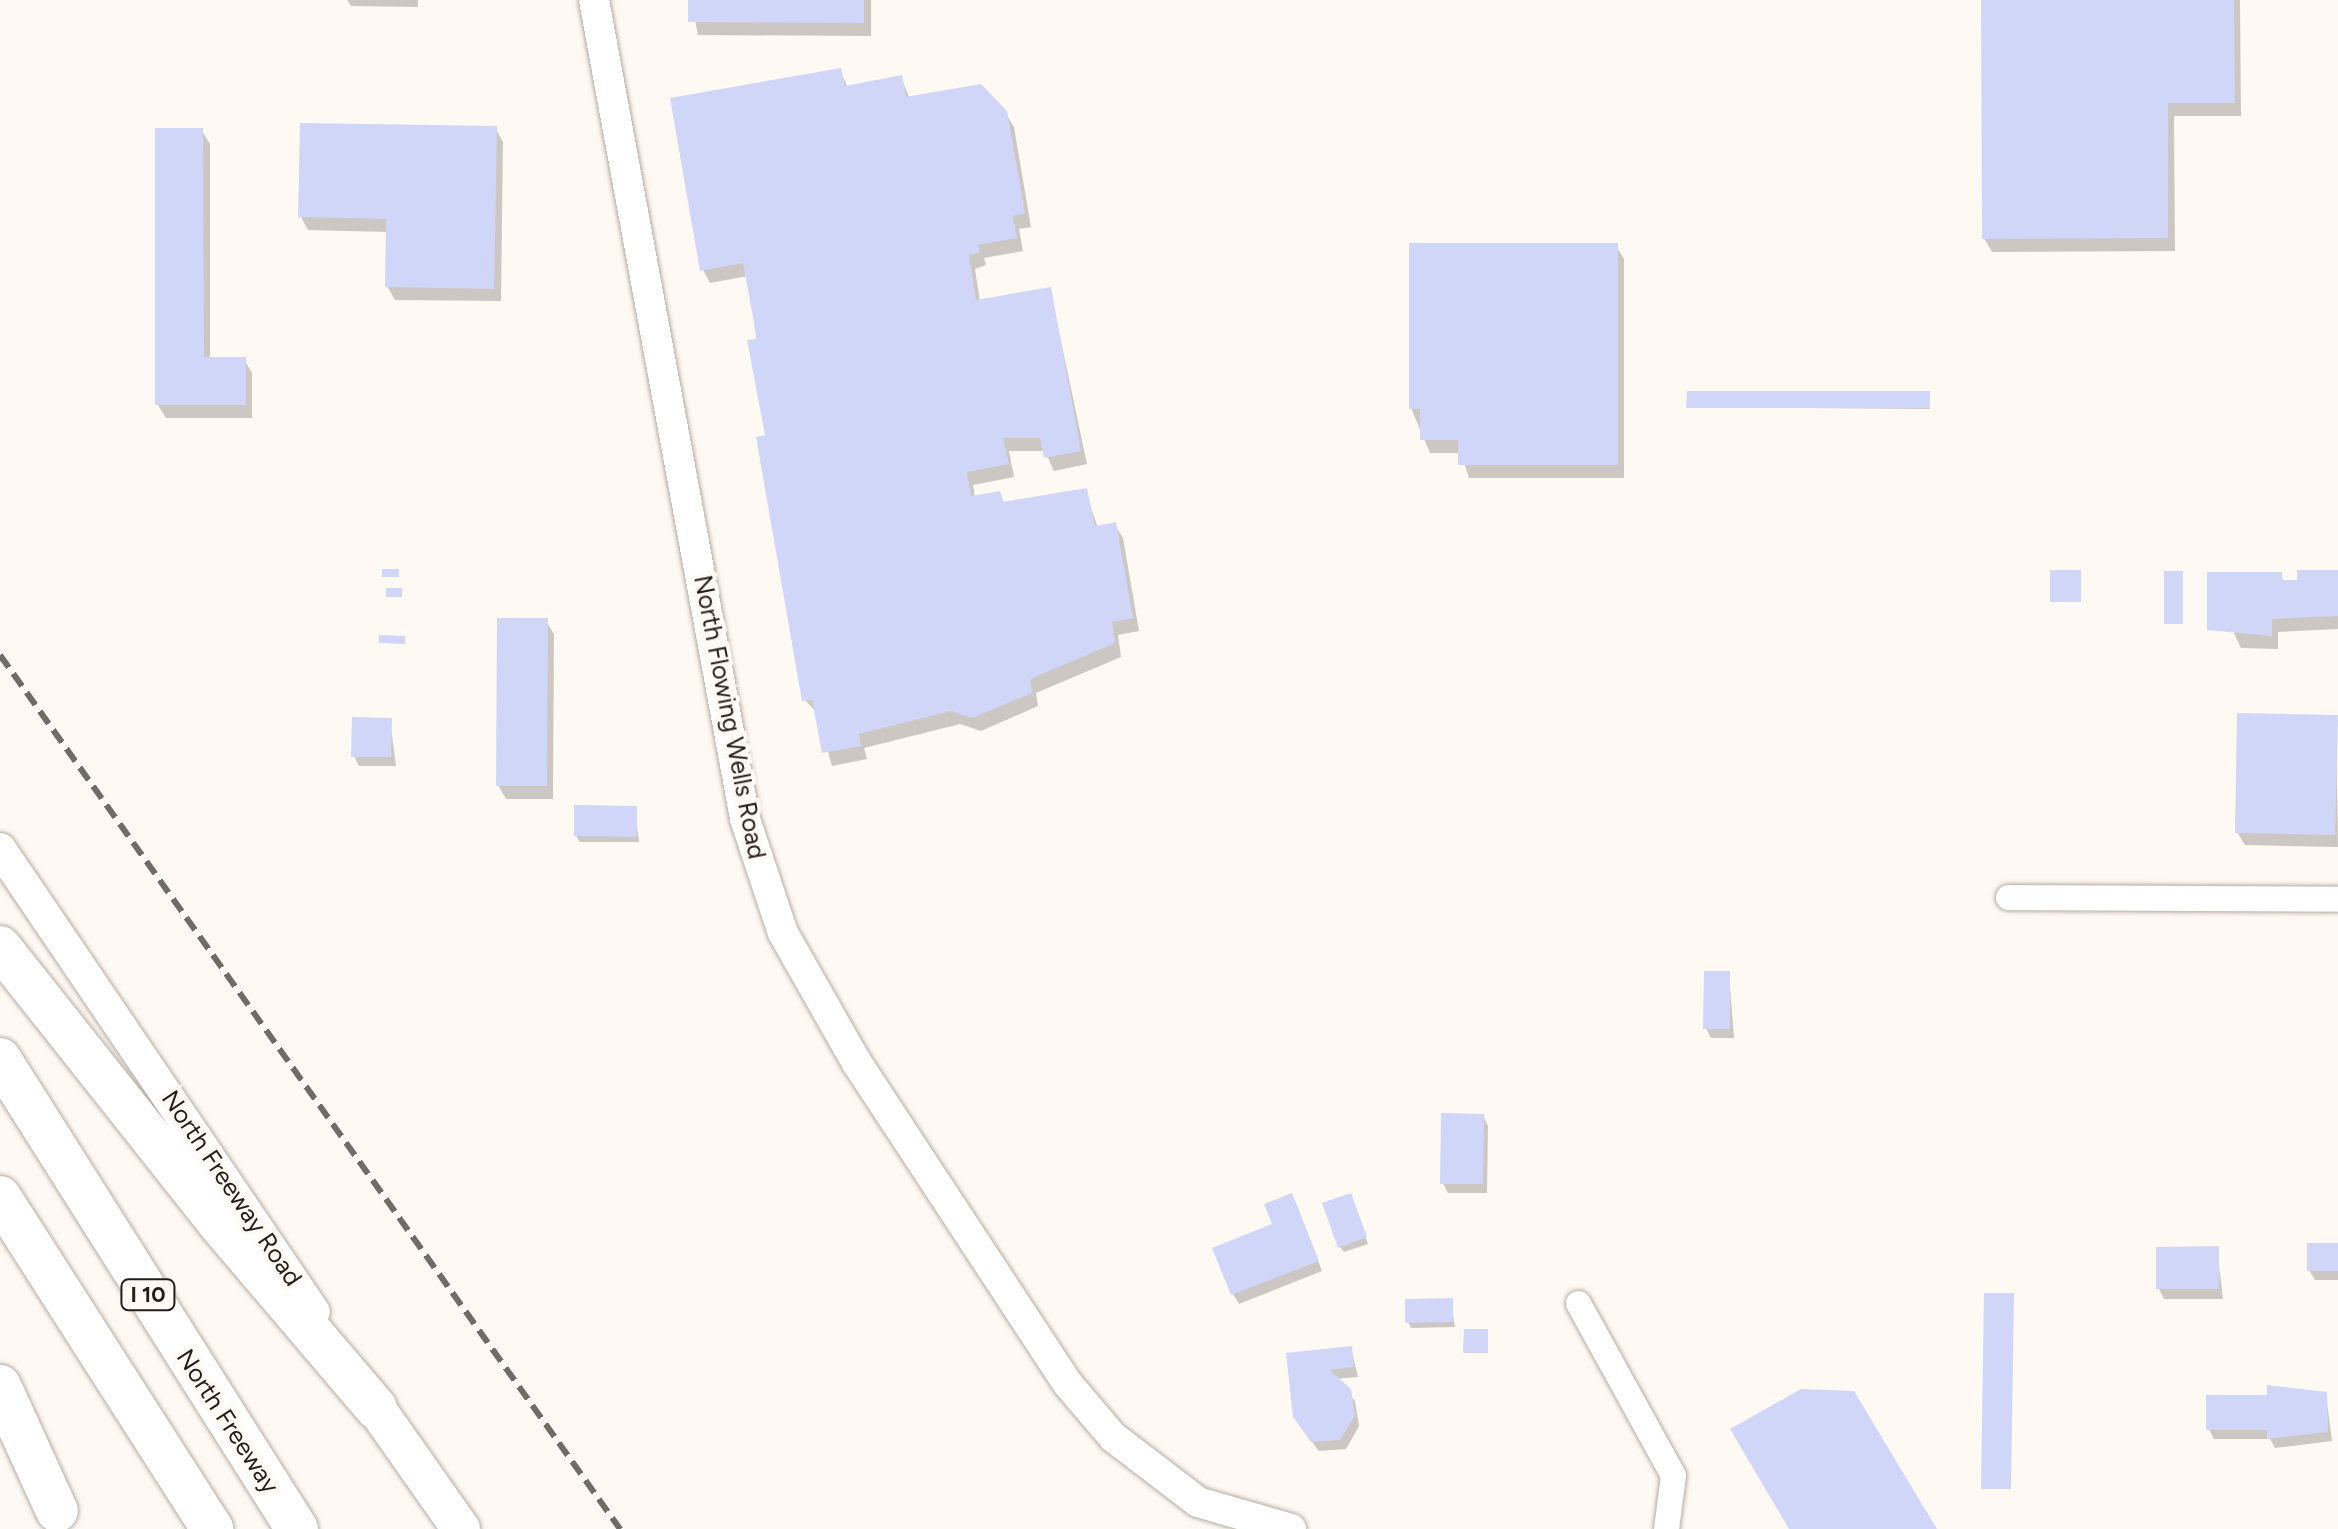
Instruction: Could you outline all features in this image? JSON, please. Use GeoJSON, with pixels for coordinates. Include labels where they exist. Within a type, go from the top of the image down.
{"type":"FeatureCollection","features":[{"type":"Feature","properties":{"kind":"highway"},"geometry":{"type":"LineString","coordinates":[[0,947],[216,1220],[376,1408]]}},
{"type":"Feature","properties":{"kind":"highway","name":"North Freeway"},"geometry":{"type":"LineString","coordinates":[[0,1059],[297,1529]]}},
{"type":"Feature","properties":{"kind":"highway"},"geometry":{"type":"LineString","coordinates":[[0,1197],[212,1529]]}},
{"type":"Feature","properties":{"kind":"highway"},"geometry":{"type":"LineString","coordinates":[[0,1386],[63,1520]]}},
{"type":"Feature","properties":{"kind":"main road","name":"North Freeway Road"},"geometry":{"type":"LineString","coordinates":[[0,849],[461,1529]]}},
{"type":"Feature","properties":{"kind":"main road"},"geometry":{"type":"LineString","coordinates":[[0,1435],[63,1520]]}},
{"type":"Feature","properties":{"kind":"street","name":"North Flowing Wells Road"},"geometry":{"type":"LineString","coordinates":[[594,0],[745,819],[783,933],[857,1063],[1068,1384],[1113,1437],[1198,1502],[1291,1529]]}},
{"type":"Feature","properties":{"kind":"street"},"geometry":{"type":"LineString","coordinates":[[2008,897],[2338,899]]}},
{"type":"Feature","properties":{"kind":"street"},"geometry":{"type":"LineString","coordinates":[[1578,1303],[1673,1475],[1666,1529]]}},
{"type":"Feature","properties":{"kind":"building"},"geometry":{"type":"Polygon","coordinates":[[[688,0],[864,0],[864,23],[688,22],[688,0]]]}},
{"type":"Feature","properties":{"kind":"building"},"geometry":{"type":"Polygon","coordinates":[[[1981,0],[2234,0],[2235,103],[2168,103],[2168,238],[1982,239],[1981,0]]]}},
{"type":"Feature","properties":{"kind":"building"},"geometry":{"type":"Polygon","coordinates":[[[841,68],[845,86],[902,75],[906,97],[981,84],[1007,111],[1025,213],[1013,216],[1017,238],[978,245],[980,252],[969,255],[976,300],[1051,287],[1081,451],[1044,458],[1040,438],[1003,438],[1009,464],[967,472],[971,496],[1000,491],[1003,502],[1087,488],[1095,526],[1116,522],[1133,618],[1112,622],[1115,643],[1030,679],[1032,693],[972,718],[951,711],[859,734],[861,746],[822,753],[812,700],[802,701],[756,437],[765,435],[747,340],[757,339],[743,263],[700,271],[670,98],[841,68]]]}},
{"type":"Feature","properties":{"kind":"building"},"geometry":{"type":"Polygon","coordinates":[[[300,123],[497,126],[494,289],[385,287],[386,219],[298,217],[300,123]]]}},
{"type":"Feature","properties":{"kind":"building"},"geometry":{"type":"Polygon","coordinates":[[[155,128],[203,128],[204,357],[246,357],[246,405],[155,405],[155,128]]]}},
{"type":"Feature","properties":{"kind":"building"},"geometry":{"type":"Polygon","coordinates":[[[1409,243],[1618,243],[1618,465],[1458,465],[1458,440],[1420,440],[1420,409],[1409,409],[1409,243]]]}},
{"type":"Feature","properties":{"kind":"building"},"geometry":{"type":"Polygon","coordinates":[[[1687,391],[1930,391],[1930,408],[1686,408],[1687,391]]]}},
{"type":"Feature","properties":{"kind":"building"},"geometry":{"type":"Polygon","coordinates":[[[382,569],[399,569],[399,577],[382,577],[382,569]]]}},
{"type":"Feature","properties":{"kind":"building"},"geometry":{"type":"Polygon","coordinates":[[[2050,570],[2081,570],[2081,602],[2050,602],[2050,570]]]}},
{"type":"Feature","properties":{"kind":"building"},"geometry":{"type":"Polygon","coordinates":[[[2297,570],[2338,570],[2338,616],[2272,619],[2272,636],[2207,630],[2207,572],[2282,572],[2282,580],[2297,580],[2297,570]]]}},
{"type":"Feature","properties":{"kind":"building"},"geometry":{"type":"Polygon","coordinates":[[[2164,571],[2183,571],[2183,624],[2164,624],[2164,571]]]}},
{"type":"Feature","properties":{"kind":"building"},"geometry":{"type":"Polygon","coordinates":[[[386,588],[402,588],[402,597],[386,597],[386,588]]]}},
{"type":"Feature","properties":{"kind":"building"},"geometry":{"type":"Polygon","coordinates":[[[497,618],[548,618],[547,786],[496,786],[497,618]]]}},
{"type":"Feature","properties":{"kind":"building"},"geometry":{"type":"Polygon","coordinates":[[[379,635],[405,636],[405,644],[379,643],[379,635]]]}},
{"type":"Feature","properties":{"kind":"building"},"geometry":{"type":"Polygon","coordinates":[[[2237,713],[2338,715],[2335,835],[2235,833],[2237,713]]]}},
{"type":"Feature","properties":{"kind":"building"},"geometry":{"type":"Polygon","coordinates":[[[352,717],[392,718],[391,757],[351,757],[352,717]]]}},
{"type":"Feature","properties":{"kind":"building"},"geometry":{"type":"Polygon","coordinates":[[[574,805],[637,806],[637,837],[574,836],[574,805]]]}},
{"type":"Feature","properties":{"kind":"building"},"geometry":{"type":"Polygon","coordinates":[[[1704,971],[1730,971],[1730,1029],[1703,1029],[1704,971]]]}},
{"type":"Feature","properties":{"kind":"building"},"geometry":{"type":"Polygon","coordinates":[[[1441,1113],[1484,1114],[1483,1184],[1440,1184],[1441,1113]]]}},
{"type":"Feature","properties":{"kind":"building"},"geometry":{"type":"Polygon","coordinates":[[[1292,1193],[1319,1261],[1231,1295],[1212,1248],[1272,1224],[1264,1204],[1292,1193]]]}},
{"type":"Feature","properties":{"kind":"building"},"geometry":{"type":"Polygon","coordinates":[[[1351,1193],[1367,1237],[1338,1248],[1322,1203],[1351,1193]]]}},
{"type":"Feature","properties":{"kind":"building"},"geometry":{"type":"Polygon","coordinates":[[[2307,1243],[2338,1243],[2338,1271],[2307,1271],[2307,1243]]]}},
{"type":"Feature","properties":{"kind":"building"},"geometry":{"type":"Polygon","coordinates":[[[2219,1246],[2219,1289],[2156,1289],[2156,1247],[2219,1246]]]}},
{"type":"Feature","properties":{"kind":"building"},"geometry":{"type":"Polygon","coordinates":[[[1984,1293],[2014,1293],[2011,1489],[1981,1489],[1984,1293]]]}},
{"type":"Feature","properties":{"kind":"building"},"geometry":{"type":"Polygon","coordinates":[[[1453,1298],[1453,1322],[1405,1323],[1405,1299],[1453,1298]]]}},
{"type":"Feature","properties":{"kind":"building"},"geometry":{"type":"Polygon","coordinates":[[[1464,1329],[1488,1329],[1488,1353],[1463,1353],[1464,1329]]]}},
{"type":"Feature","properties":{"kind":"building"},"geometry":{"type":"Polygon","coordinates":[[[1352,1346],[1354,1367],[1330,1370],[1351,1389],[1355,1415],[1340,1440],[1311,1442],[1293,1417],[1286,1353],[1352,1346]]]}},
{"type":"Feature","properties":{"kind":"building"},"geometry":{"type":"Polygon","coordinates":[[[2267,1385],[2327,1392],[2328,1432],[2267,1439],[2267,1430],[2206,1430],[2206,1395],[2267,1395],[2267,1385]]]}},
{"type":"Feature","properties":{"kind":"building"},"geometry":{"type":"Polygon","coordinates":[[[1801,1389],[1854,1391],[1937,1529],[1789,1529],[1730,1429],[1801,1389]]]}},
{"type":"Feature","properties":{"kind":"railway"},"geometry":{"type":"LineString","coordinates":[[0,655],[620,1529]]}}]}
